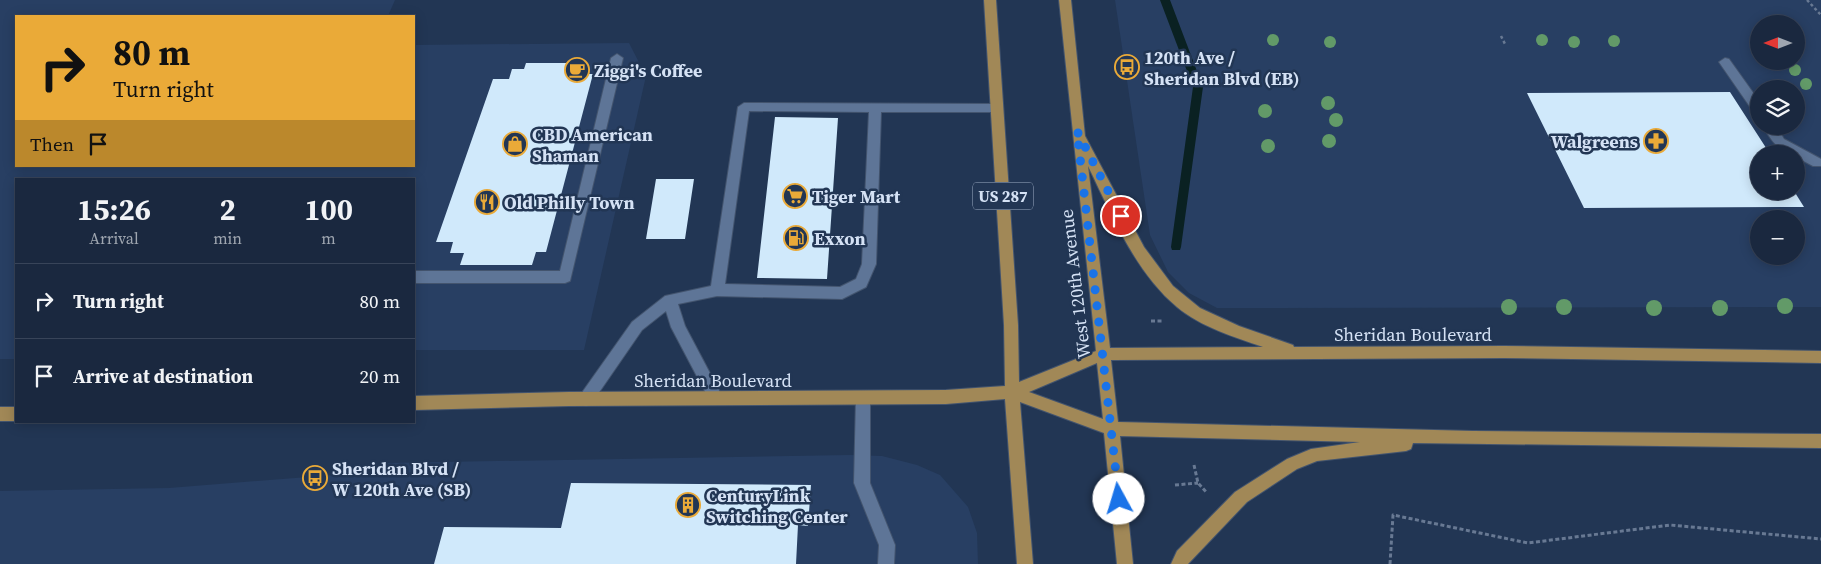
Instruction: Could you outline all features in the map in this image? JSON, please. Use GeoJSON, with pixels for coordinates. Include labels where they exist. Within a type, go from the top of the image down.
{"type":"FeatureCollection","features":[{"type":"Feature","properties":{"kind":"main road","name":"US 287"},"geometry":{"type":"LineString","coordinates":[[990,0],[1011,325],[1012,392],[1025,564]]}},
{"type":"Feature","properties":{"kind":"main road","name":"West 120th Avenue"},"geometry":{"type":"LineString","coordinates":[[1065,0],[1077,131],[1112,429],[1125,564]]}},
{"type":"Feature","properties":{"kind":"main road"},"geometry":{"type":"LineString","coordinates":[[1077,131],[1138,250],[1162,285],[1182,304],[1232,331],[1301,352]]}},
{"type":"Feature","properties":{"kind":"main road","name":"Sheridan Boulevard"},"geometry":{"type":"LineString","coordinates":[[415,403],[586,399],[946,397],[1012,392],[1103,354],[1504,352],[1821,357]]}},
{"type":"Feature","properties":{"kind":"main road","name":"Sheridan Boulevard"},"geometry":{"type":"LineString","coordinates":[[1012,392],[1112,429],[1472,438],[1821,441]]}},
{"type":"Feature","properties":{"kind":"main road"},"geometry":{"type":"LineString","coordinates":[[0,414],[15,414]]}},
{"type":"Feature","properties":{"kind":"main road"},"geometry":{"type":"LineString","coordinates":[[1179,564],[1182,557],[1241,497],[1292,464],[1308,457],[1325,452],[1472,438]]}},
{"type":"Feature","properties":{"kind":"lane"},"geometry":{"type":"LineString","coordinates":[[415,277],[565,277],[617,58]]}},
{"type":"Feature","properties":{"kind":"lane"},"geometry":{"type":"LineString","coordinates":[[1725,62],[1750,98]]}},
{"type":"Feature","properties":{"kind":"lane"},"geometry":{"type":"LineString","coordinates":[[717,290],[744,107],[997,108]]}},
{"type":"Feature","properties":{"kind":"lane"},"geometry":{"type":"LineString","coordinates":[[586,399],[637,326],[670,300],[717,290],[842,293],[861,283],[869,264],[875,107]]}},
{"type":"Feature","properties":{"kind":"lane"},"geometry":{"type":"LineString","coordinates":[[1775,135],[1780,142],[1817,163]]}},
{"type":"Feature","properties":{"kind":"lane"},"geometry":{"type":"LineString","coordinates":[[670,300],[678,327],[716,398]]}},
{"type":"Feature","properties":{"kind":"lane"},"geometry":{"type":"LineString","coordinates":[[863,398],[862,483],[887,546],[886,564]]}},
{"type":"Feature","properties":{"kind":"path"},"geometry":{"type":"LineString","coordinates":[[1807,0],[1821,15]]}},
{"type":"Feature","properties":{"kind":"path"},"geometry":{"type":"LineString","coordinates":[[1501,36],[1505,44]]}},
{"type":"Feature","properties":{"kind":"path"},"geometry":{"type":"LineString","coordinates":[[1175,485],[1198,483],[1194,465]]}},
{"type":"Feature","properties":{"kind":"path"},"geometry":{"type":"LineString","coordinates":[[1390,564],[1393,515],[1528,543],[1670,525],[1821,539]]}},
{"type":"Feature","properties":{"kind":"shaded area"},"geometry":{"type":"Polygon","coordinates":[[[0,0],[395,0],[388,15],[15,15],[15,167],[415,167],[415,45],[629,43],[646,76],[584,350],[415,350],[415,178],[15,178],[15,359],[0,359],[0,0]]]}},
{"type":"Feature","properties":{"kind":"shaded area"},"geometry":{"type":"Polygon","coordinates":[[[1115,0],[1821,0],[1821,307],[1217,308],[1189,293],[1168,272],[1150,235],[1115,0]]]}},
{"type":"Feature","properties":{"kind":"shaded area"},"geometry":{"type":"Polygon","coordinates":[[[882,456],[917,465],[940,475],[968,507],[977,533],[978,564],[0,564],[0,491],[169,488],[384,471],[386,463],[882,456]]]}},
{"type":"Feature","properties":{"kind":"building"},"geometry":{"type":"Polygon","coordinates":[[[526,63],[583,63],[580,74],[593,74],[546,252],[536,252],[532,265],[460,265],[464,253],[450,253],[453,242],[436,242],[493,79],[509,79],[512,69],[524,69],[526,63]]]}},
{"type":"Feature","properties":{"kind":"building","name":"Walgreens"},"geometry":{"type":"Polygon","coordinates":[[[1730,92],[1750,123],[1750,135],[1758,135],[1764,145],[1750,145],[1750,200],[1800,200],[1804,207],[1584,208],[1527,93],[1730,92]]]}},
{"type":"Feature","properties":{"kind":"building","name":"Exxon"},"geometry":{"type":"Polygon","coordinates":[[[775,117],[838,118],[827,279],[757,278],[775,117]]]}},
{"type":"Feature","properties":{"kind":"building"},"geometry":{"type":"Polygon","coordinates":[[[656,179],[694,179],[685,239],[646,239],[656,179]]]}},
{"type":"Feature","properties":{"kind":"building","name":"CenturyLink Switching Center"},"geometry":{"type":"Polygon","coordinates":[[[571,483],[811,485],[808,526],[798,525],[796,564],[434,564],[444,527],[561,528],[571,483]]]}},
{"type":"Feature","properties":{"kind":"waterway"},"geometry":{"type":"LineString","coordinates":[[1165,0],[1198,87],[1176,247]]}},
{"type":"Feature","properties":{"kind":"place","name":"120th Ave / Sheridan Blvd (EB)"},"geometry":{"type":"Point","coordinates":[1127,67]}},
{"type":"Feature","properties":{"kind":"place","name":"Ziggi's Coffee"},"geometry":{"type":"Point","coordinates":[577,70]}},
{"type":"Feature","properties":{"kind":"place","name":"Walgreens"},"geometry":{"type":"Point","coordinates":[1656,141]}},
{"type":"Feature","properties":{"kind":"place","name":"CBD American Shaman"},"geometry":{"type":"Point","coordinates":[515,144]}},
{"type":"Feature","properties":{"kind":"place","name":"Tiger Mart"},"geometry":{"type":"Point","coordinates":[795,196]}},
{"type":"Feature","properties":{"kind":"place","name":"Old Philly Town"},"geometry":{"type":"Point","coordinates":[487,202]}},
{"type":"Feature","properties":{"kind":"place","name":"Exxon"},"geometry":{"type":"Point","coordinates":[796,238]}},
{"type":"Feature","properties":{"kind":"place","name":"Sheridan Blvd / W 120th Ave (SB)"},"geometry":{"type":"Point","coordinates":[315,478]}},
{"type":"Feature","properties":{"kind":"place","name":"CenturyLink Switching Center"},"geometry":{"type":"Point","coordinates":[688,505]}},
{"type":"Feature","properties":{"kind":"route"},"geometry":{"type":"LineString","coordinates":[[1119,499],[1077,131],[1121,216]]}}]}
